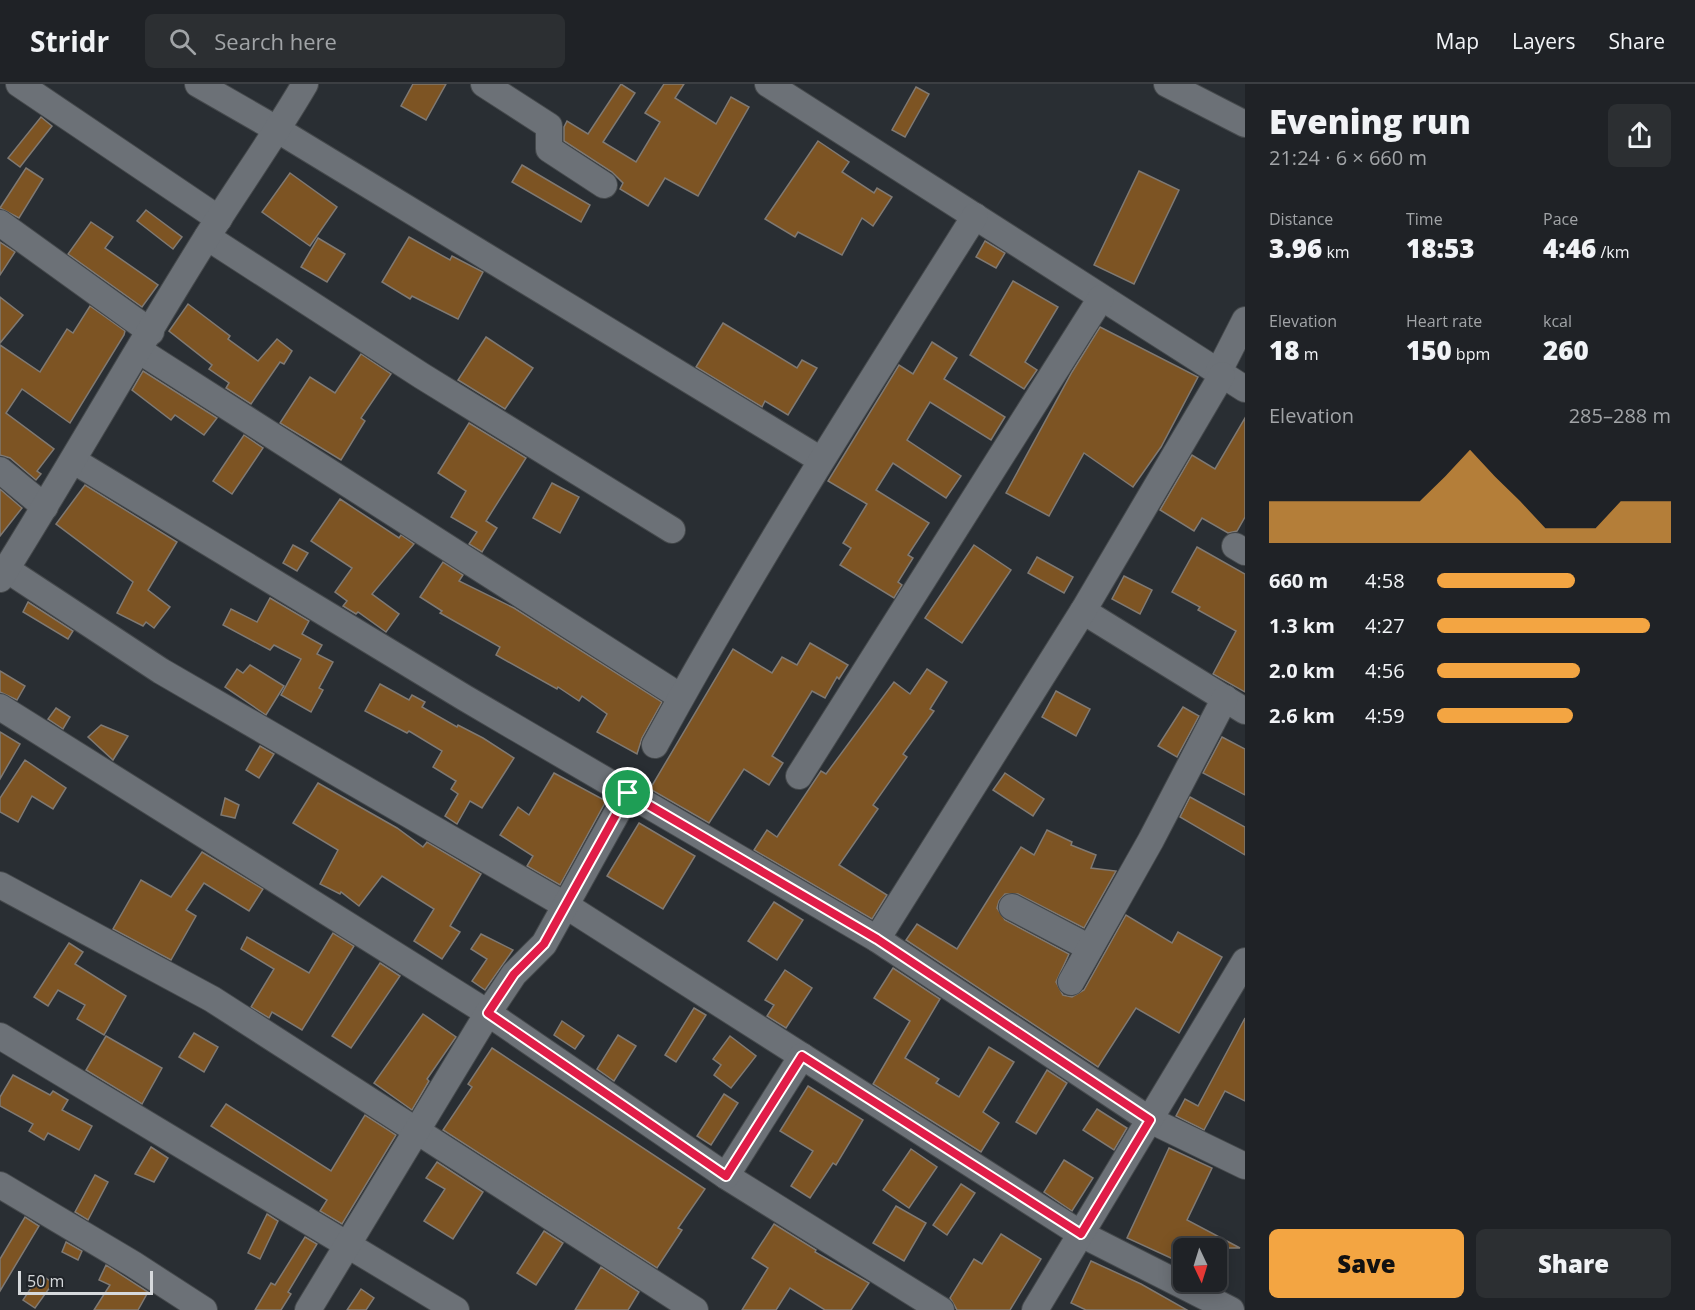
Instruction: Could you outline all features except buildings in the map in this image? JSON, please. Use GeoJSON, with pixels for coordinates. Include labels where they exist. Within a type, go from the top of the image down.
{"type":"FeatureCollection","features":[{"type":"Feature","properties":{"kind":"street"},"geometry":{"type":"LineString","coordinates":[[19,84],[213,228],[422,376],[672,530]]}},
{"type":"Feature","properties":{"kind":"street"},"geometry":{"type":"LineString","coordinates":[[198,84],[278,130],[821,460]]}},
{"type":"Feature","properties":{"kind":"street"},"geometry":{"type":"LineString","coordinates":[[305,84],[278,130],[213,228],[74,461],[3,574],[161,671],[565,905],[1081,1234],[1231,1310]]}},
{"type":"Feature","properties":{"kind":"street"},"geometry":{"type":"LineString","coordinates":[[484,84],[549,126],[549,149],[604,185]]}},
{"type":"Feature","properties":{"kind":"street"},"geometry":{"type":"LineString","coordinates":[[768,84],[1245,389]]}},
{"type":"Feature","properties":{"kind":"street"},"geometry":{"type":"LineString","coordinates":[[1167,84],[1245,124]]}},
{"type":"Feature","properties":{"kind":"street"},"geometry":{"type":"LineString","coordinates":[[655,745],[821,460],[975,216]]}},
{"type":"Feature","properties":{"kind":"street"},"geometry":{"type":"LineString","coordinates":[[0,223],[145,342],[681,697]]}},
{"type":"Feature","properties":{"kind":"street"},"geometry":{"type":"LineString","coordinates":[[799,776],[1101,298]]}},
{"type":"Feature","properties":{"kind":"street"},"geometry":{"type":"LineString","coordinates":[[877,939],[1083,611],[1220,374],[1245,320]]}},
{"type":"Feature","properties":{"kind":"street"},"geometry":{"type":"LineString","coordinates":[[74,461],[628,793],[877,939],[1150,1120],[1245,1166]]}},
{"type":"Feature","properties":{"kind":"street"},"geometry":{"type":"LineString","coordinates":[[0,470],[45,507]]}},
{"type":"Feature","properties":{"kind":"street"},"geometry":{"type":"LineString","coordinates":[[1071,982],[1151,840],[1235,705],[1083,611]]}},
{"type":"Feature","properties":{"kind":"street"},"geometry":{"type":"LineString","coordinates":[[0,707],[488,1013],[726,1176],[941,1310]]}},
{"type":"Feature","properties":{"kind":"street"},"geometry":{"type":"LineString","coordinates":[[308,1310],[418,1132],[488,1013],[514,974],[544,944],[628,793]]}},
{"type":"Feature","properties":{"kind":"street"},"geometry":{"type":"LineString","coordinates":[[0,885],[212,999],[695,1310]]}},
{"type":"Feature","properties":{"kind":"street"},"geometry":{"type":"LineString","coordinates":[[1012,907],[1090,948]]}},
{"type":"Feature","properties":{"kind":"street"},"geometry":{"type":"LineString","coordinates":[[1035,1310],[1245,961]]}},
{"type":"Feature","properties":{"kind":"street"},"geometry":{"type":"LineString","coordinates":[[0,1036],[456,1310]]}},
{"type":"Feature","properties":{"kind":"street"},"geometry":{"type":"LineString","coordinates":[[726,1176],[802,1056]]}},
{"type":"Feature","properties":{"kind":"street"},"geometry":{"type":"LineString","coordinates":[[0,1185],[133,1264],[204,1310]]}},
{"type":"Feature","properties":{"kind":"route"},"geometry":{"type":"LineString","coordinates":[[628,793],[877,939],[1150,1120],[1081,1234],[802,1056],[726,1176],[488,1013],[514,974],[544,944],[628,793]]}}]}
